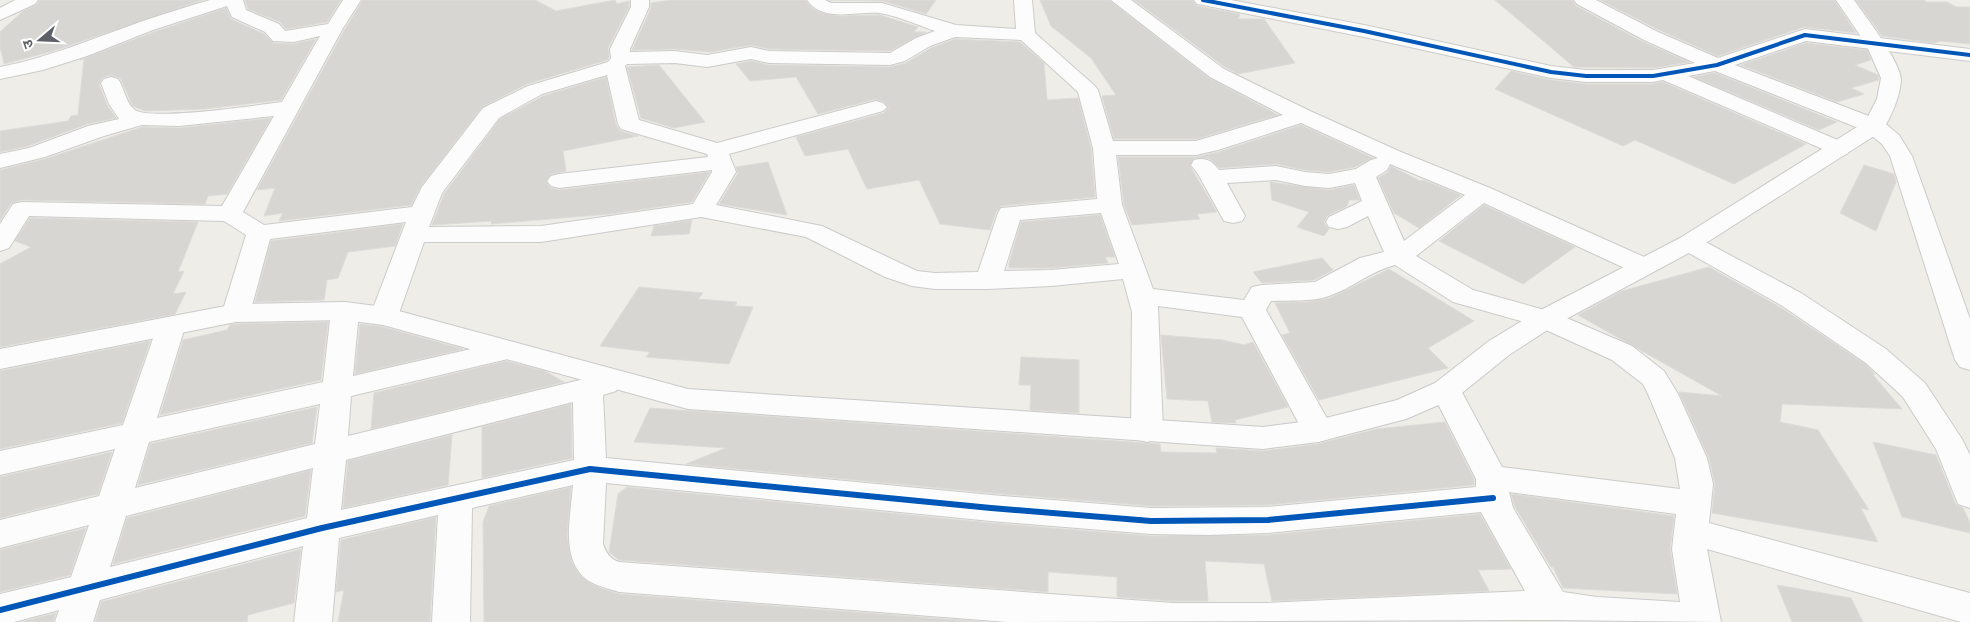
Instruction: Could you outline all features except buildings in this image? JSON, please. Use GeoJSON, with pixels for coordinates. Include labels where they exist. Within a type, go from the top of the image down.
{"type":"FeatureCollection","features":[{"type":"Feature","properties":{"kind":"street"},"geometry":{"type":"LineString","coordinates":[[0,15],[29,0]]}},
{"type":"Feature","properties":{"kind":"street"},"geometry":{"type":"LineString","coordinates":[[0,74],[36,66],[146,26],[228,0]]}},
{"type":"Feature","properties":{"kind":"street"},"geometry":{"type":"LineString","coordinates":[[234,0],[238,13],[272,28],[280,36],[294,36],[334,28]]}},
{"type":"Feature","properties":{"kind":"street"},"geometry":{"type":"LineString","coordinates":[[230,214],[288,108],[352,0]]}},
{"type":"Feature","properties":{"kind":"street"},"geometry":{"type":"LineString","coordinates":[[640,0],[640,7],[620,49],[618,62],[629,124],[719,156]]}},
{"type":"Feature","properties":{"kind":"street"},"geometry":{"type":"LineString","coordinates":[[816,0],[820,5],[829,8],[882,8],[954,31],[1026,35],[1088,90],[1104,148],[1110,206],[1134,270],[1146,312],[1147,431]]}},
{"type":"Feature","properties":{"kind":"street"},"geometry":{"type":"LineString","coordinates":[[1023,0],[1026,35]]}},
{"type":"Feature","properties":{"kind":"street"},"geometry":{"type":"LineString","coordinates":[[1120,0],[1217,73],[1302,116],[1393,157],[1482,193],[1642,266]]}},
{"type":"Feature","properties":{"kind":"street"},"geometry":{"type":"LineString","coordinates":[[1203,0],[1364,31],[1550,72],[1586,76],[1625,77],[1666,74],[1717,65],[1805,35],[1970,55]]}},
{"type":"Feature","properties":{"kind":"street"},"geometry":{"type":"LineString","coordinates":[[1583,0],[1643,32],[1717,65],[1874,126],[1891,140],[1901,156],[1970,360]]}},
{"type":"Feature","properties":{"kind":"street"},"geometry":{"type":"LineString","coordinates":[[0,359],[236,313],[345,311],[384,316],[688,399],[1263,438],[1318,432],[1406,408],[1446,390],[1499,348],[1545,319],[1642,266],[1689,243],[1874,126],[1888,99],[1891,78],[1876,44],[1845,0]]}},
{"type":"Feature","properties":{"kind":"street"},"geometry":{"type":"LineString","coordinates":[[384,316],[430,192],[491,113],[535,90],[618,62],[675,57],[707,61],[751,53],[779,58],[890,59],[902,56],[920,43],[954,31]]}},
{"type":"Feature","properties":{"kind":"street"},"geometry":{"type":"LineString","coordinates":[[1666,74],[1839,149]]}},
{"type":"Feature","properties":{"kind":"street"},"geometry":{"type":"LineString","coordinates":[[111,83],[126,113],[137,119],[152,121],[182,119],[288,108]]}},
{"type":"Feature","properties":{"kind":"street"},"geometry":{"type":"LineString","coordinates":[[559,181],[719,156],[876,107]]}},
{"type":"Feature","properties":{"kind":"street"},"geometry":{"type":"LineString","coordinates":[[1104,148],[1184,149],[1210,145],[1302,116]]}},
{"type":"Feature","properties":{"kind":"street"},"geometry":{"type":"LineString","coordinates":[[0,161],[32,155],[94,132],[120,126],[137,119]]}},
{"type":"Feature","properties":{"kind":"street"},"geometry":{"type":"LineString","coordinates":[[1234,138],[1288,174]]}},
{"type":"Feature","properties":{"kind":"street"},"geometry":{"type":"LineString","coordinates":[[1184,149],[1208,170],[1233,216]]}},
{"type":"Feature","properties":{"kind":"street"},"geometry":{"type":"LineString","coordinates":[[702,210],[724,172],[719,156]]}},
{"type":"Feature","properties":{"kind":"street"},"geometry":{"type":"LineString","coordinates":[[1212,177],[1266,173],[1288,174],[1305,179],[1329,181],[1363,175],[1393,157]]}},
{"type":"Feature","properties":{"kind":"street"},"geometry":{"type":"LineString","coordinates":[[588,388],[590,469],[586,544],[590,559],[602,571],[619,577],[1173,619],[1233,621],[1552,606],[1597,613],[1702,621],[1689,549],[1697,484],[1691,458],[1654,378],[1622,353],[1545,319],[1463,296],[1425,275],[1400,256],[1393,246],[1363,175]]}},
{"type":"Feature","properties":{"kind":"street"},"geometry":{"type":"LineString","coordinates":[[1252,310],[1262,293],[1320,290],[1369,264],[1400,256],[1482,193]]}},
{"type":"Feature","properties":{"kind":"street"},"geometry":{"type":"LineString","coordinates":[[1338,222],[1374,204]]}},
{"type":"Feature","properties":{"kind":"street"},"geometry":{"type":"LineString","coordinates":[[988,281],[1010,213],[1110,206]]}},
{"type":"Feature","properties":{"kind":"street"},"geometry":{"type":"LineString","coordinates":[[0,244],[11,207],[230,214],[260,233],[418,224],[541,234],[702,210],[813,231],[912,278],[934,281],[988,281],[1050,278],[1134,270]]}},
{"type":"Feature","properties":{"kind":"street"},"geometry":{"type":"LineString","coordinates":[[236,313],[260,233]]}},
{"type":"Feature","properties":{"kind":"street"},"geometry":{"type":"LineString","coordinates":[[1689,243],[1791,299],[1876,356],[1914,390],[1950,447],[1970,495]]}},
{"type":"Feature","properties":{"kind":"street"},"geometry":{"type":"LineString","coordinates":[[1142,296],[1252,310]]}},
{"type":"Feature","properties":{"kind":"street"},"geometry":{"type":"LineString","coordinates":[[1252,310],[1318,432]]}},
{"type":"Feature","properties":{"kind":"street"},"geometry":{"type":"LineString","coordinates":[[313,622],[335,390],[345,311]]}},
{"type":"Feature","properties":{"kind":"street"},"geometry":{"type":"LineString","coordinates":[[74,622],[171,327]]}},
{"type":"Feature","properties":{"kind":"street"},"geometry":{"type":"LineString","coordinates":[[0,463],[335,390],[506,350]]}},
{"type":"Feature","properties":{"kind":"street"},"geometry":{"type":"LineString","coordinates":[[0,534],[623,380]]}},
{"type":"Feature","properties":{"kind":"street"},"geometry":{"type":"LineString","coordinates":[[1446,390],[1492,488],[1497,510],[1552,606]]}},
{"type":"Feature","properties":{"kind":"street"},"geometry":{"type":"LineString","coordinates":[[0,610],[322,528],[590,469],[991,508],[1151,521],[1268,520],[1492,488],[1692,517],[1970,609]]}},
{"type":"Feature","properties":{"kind":"street"},"geometry":{"type":"LineString","coordinates":[[451,622],[456,498]]}},
{"type":"Feature","properties":{"kind":"cycle path"},"geometry":{"type":"LineString","coordinates":[[1203,0],[1364,31],[1551,72],[1586,76],[1653,76],[1717,65],[1805,35],[1970,55]]}},
{"type":"Feature","properties":{"kind":"cycle path"},"geometry":{"type":"LineString","coordinates":[[0,610],[322,528],[590,469],[991,508],[1151,521],[1268,520],[1493,498]]}}]}
